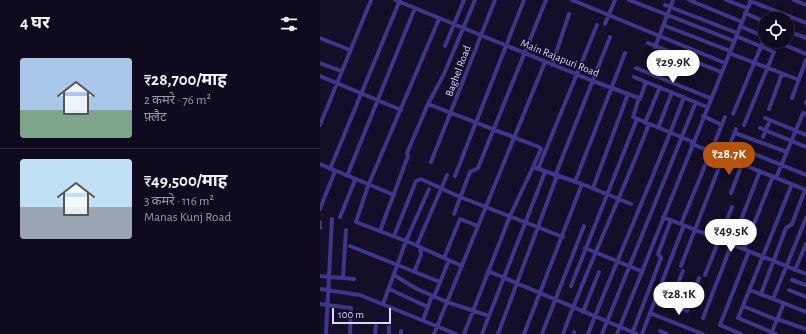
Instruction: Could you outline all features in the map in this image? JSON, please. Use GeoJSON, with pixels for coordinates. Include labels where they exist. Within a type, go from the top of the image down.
{"type":"FeatureCollection","features":[{"type":"Feature","properties":{"kind":"street"},"geometry":{"type":"LineString","coordinates":[[320,125],[371,0]]}},
{"type":"Feature","properties":{"kind":"street"},"geometry":{"type":"LineString","coordinates":[[445,46],[464,0]]}},
{"type":"Feature","properties":{"kind":"street"},"geometry":{"type":"LineString","coordinates":[[380,231],[408,156],[407,153],[428,104],[444,74],[475,0]]}},
{"type":"Feature","properties":{"kind":"street","name":"Baghel Road"},"geometry":{"type":"LineString","coordinates":[[430,162],[452,112],[495,0]]}},
{"type":"Feature","properties":{"kind":"street"},"geometry":{"type":"LineString","coordinates":[[455,176],[524,0]]}},
{"type":"Feature","properties":{"kind":"street"},"geometry":{"type":"LineString","coordinates":[[454,214],[470,172],[477,169],[546,0]]}},
{"type":"Feature","properties":{"kind":"street"},"geometry":{"type":"LineString","coordinates":[[572,0],[725,63]]}},
{"type":"Feature","properties":{"kind":"street"},"geometry":{"type":"LineString","coordinates":[[605,24],[615,0]]}},
{"type":"Feature","properties":{"kind":"street"},"geometry":{"type":"LineString","coordinates":[[630,0],[734,41]]}},
{"type":"Feature","properties":{"kind":"street"},"geometry":{"type":"LineString","coordinates":[[655,47],[673,0]]}},
{"type":"Feature","properties":{"kind":"street"},"geometry":{"type":"LineString","coordinates":[[689,0],[758,33]]}},
{"type":"Feature","properties":{"kind":"street"},"geometry":{"type":"LineString","coordinates":[[726,0],[747,8]]}},
{"type":"Feature","properties":{"kind":"street"},"geometry":{"type":"LineString","coordinates":[[794,0],[806,5]]}},
{"type":"Feature","properties":{"kind":"street"},"geometry":{"type":"LineString","coordinates":[[320,209],[332,170],[398,1]]}},
{"type":"Feature","properties":{"kind":"street","name":"Main Rajapuri Road"},"geometry":{"type":"LineString","coordinates":[[398,1],[524,54],[640,99]]}},
{"type":"Feature","properties":{"kind":"street"},"geometry":{"type":"LineString","coordinates":[[617,334],[710,98],[751,1],[806,22]]}},
{"type":"Feature","properties":{"kind":"street"},"geometry":{"type":"LineString","coordinates":[[665,5],[758,45]]}},
{"type":"Feature","properties":{"kind":"street"},"geometry":{"type":"LineString","coordinates":[[347,176],[415,8]]}},
{"type":"Feature","properties":{"kind":"street"},"geometry":{"type":"LineString","coordinates":[[552,65],[569,14]]}},
{"type":"Feature","properties":{"kind":"street"},"geometry":{"type":"LineString","coordinates":[[745,14],[758,19]]}},
{"type":"Feature","properties":{"kind":"street"},"geometry":{"type":"LineString","coordinates":[[440,19],[368,186],[356,222],[419,246],[462,266]]}},
{"type":"Feature","properties":{"kind":"street"},"geometry":{"type":"LineString","coordinates":[[538,169],[597,25]]}},
{"type":"Feature","properties":{"kind":"street"},"geometry":{"type":"LineString","coordinates":[[663,25],[799,80]]}},
{"type":"Feature","properties":{"kind":"street"},"geometry":{"type":"LineString","coordinates":[[794,34],[806,38]]}},
{"type":"Feature","properties":{"kind":"street"},"geometry":{"type":"LineString","coordinates":[[498,334],[539,227],[556,176],[610,36]]}},
{"type":"Feature","properties":{"kind":"street"},"geometry":{"type":"LineString","coordinates":[[320,38],[350,50]]}},
{"type":"Feature","properties":{"kind":"street"},"geometry":{"type":"LineString","coordinates":[[648,43],[721,72]]}},
{"type":"Feature","properties":{"kind":"street"},"geometry":{"type":"LineString","coordinates":[[733,114],[760,48]]}},
{"type":"Feature","properties":{"kind":"street"},"geometry":{"type":"LineString","coordinates":[[744,125],[774,51],[766,48]]}},
{"type":"Feature","properties":{"kind":"street"},"geometry":{"type":"LineString","coordinates":[[792,48],[806,54]]}},
{"type":"Feature","properties":{"kind":"street"},"geometry":{"type":"LineString","coordinates":[[575,182],[625,54]]}},
{"type":"Feature","properties":{"kind":"street"},"geometry":{"type":"LineString","coordinates":[[434,334],[545,62]]}},
{"type":"Feature","properties":{"kind":"street"},"geometry":{"type":"LineString","coordinates":[[320,63],[342,71]]}},
{"type":"Feature","properties":{"kind":"street"},"geometry":{"type":"LineString","coordinates":[[792,98],[805,63]]}},
{"type":"Feature","properties":{"kind":"street"},"geometry":{"type":"LineString","coordinates":[[636,68],[710,98]]}},
{"type":"Feature","properties":{"kind":"street"},"geometry":{"type":"LineString","coordinates":[[769,108],[782,74]]}},
{"type":"Feature","properties":{"kind":"street"},"geometry":{"type":"LineString","coordinates":[[320,76],[402,110]]}},
{"type":"Feature","properties":{"kind":"street"},"geometry":{"type":"LineString","coordinates":[[634,77],[707,106]]}},
{"type":"Feature","properties":{"kind":"street"},"geometry":{"type":"LineString","coordinates":[[646,82],[633,116],[637,119],[681,137],[710,152],[805,190],[792,224],[786,228],[761,294]]}},
{"type":"Feature","properties":{"kind":"street"},"geometry":{"type":"LineString","coordinates":[[563,334],[595,251],[619,199],[660,87]]}},
{"type":"Feature","properties":{"kind":"street"},"geometry":{"type":"LineString","coordinates":[[658,128],[672,92]]}},
{"type":"Feature","properties":{"kind":"street"},"geometry":{"type":"LineString","coordinates":[[593,188],[628,94]]}},
{"type":"Feature","properties":{"kind":"street"},"geometry":{"type":"LineString","coordinates":[[588,334],[627,235],[643,202],[684,97]]}},
{"type":"Feature","properties":{"kind":"street"},"geometry":{"type":"LineString","coordinates":[[602,334],[696,102]]}},
{"type":"Feature","properties":{"kind":"street"},"geometry":{"type":"LineString","coordinates":[[428,104],[452,112],[540,148],[533,167],[510,216],[464,334]]}},
{"type":"Feature","properties":{"kind":"street"},"geometry":{"type":"LineString","coordinates":[[744,249],[775,177],[782,165],[803,113],[806,114]]}},
{"type":"Feature","properties":{"kind":"street"},"geometry":{"type":"LineString","coordinates":[[703,116],[722,125]]}},
{"type":"Feature","properties":{"kind":"street"},"geometry":{"type":"LineString","coordinates":[[642,334],[657,298],[682,224],[725,117]]}},
{"type":"Feature","properties":{"kind":"street"},"geometry":{"type":"LineString","coordinates":[[765,118],[806,135]]}},
{"type":"Feature","properties":{"kind":"street"},"geometry":{"type":"LineString","coordinates":[[571,286],[637,119]]}},
{"type":"Feature","properties":{"kind":"street"},"geometry":{"type":"LineString","coordinates":[[764,137],[770,120]]}},
{"type":"Feature","properties":{"kind":"street"},"geometry":{"type":"LineString","coordinates":[[760,128],[806,147]]}},
{"type":"Feature","properties":{"kind":"street"},"geometry":{"type":"LineString","coordinates":[[670,303],[696,229],[735,131],[787,152]]}},
{"type":"Feature","properties":{"kind":"street"},"geometry":{"type":"LineString","coordinates":[[730,144],[806,175]]}},
{"type":"Feature","properties":{"kind":"street"},"geometry":{"type":"LineString","coordinates":[[320,164],[368,186],[394,195]]}},
{"type":"Feature","properties":{"kind":"street"},"geometry":{"type":"LineString","coordinates":[[731,193],[742,164]]}},
{"type":"Feature","properties":{"kind":"street"},"geometry":{"type":"LineString","coordinates":[[533,167],[593,188],[631,204]]}},
{"type":"Feature","properties":{"kind":"street"},"geometry":{"type":"LineString","coordinates":[[702,318],[760,171]]}},
{"type":"Feature","properties":{"kind":"street"},"geometry":{"type":"LineString","coordinates":[[482,334],[545,172]]}},
{"type":"Feature","properties":{"kind":"street"},"geometry":{"type":"LineString","coordinates":[[414,272],[421,255],[419,246],[448,175]]}},
{"type":"Feature","properties":{"kind":"street"},"geometry":{"type":"LineString","coordinates":[[394,236],[416,181],[420,179],[460,197],[562,237]]}},
{"type":"Feature","properties":{"kind":"street"},"geometry":{"type":"LineString","coordinates":[[340,217],[355,180]]}},
{"type":"Feature","properties":{"kind":"street"},"geometry":{"type":"LineString","coordinates":[[524,334],[582,184]]}},
{"type":"Feature","properties":{"kind":"street"},"geometry":{"type":"LineString","coordinates":[[784,303],[777,319],[773,334],[739,319],[792,184]]}},
{"type":"Feature","properties":{"kind":"street"},"geometry":{"type":"LineString","coordinates":[[383,304],[406,241],[429,189]]}},
{"type":"Feature","properties":{"kind":"street"},"geometry":{"type":"LineString","coordinates":[[705,275],[732,207]]}},
{"type":"Feature","properties":{"kind":"street"},"geometry":{"type":"LineString","coordinates":[[663,217],[806,274]]}},
{"type":"Feature","properties":{"kind":"street"},"geometry":{"type":"LineString","coordinates":[[773,299],[806,218]]}},
{"type":"Feature","properties":{"kind":"street"},"geometry":{"type":"LineString","coordinates":[[326,334],[330,290],[332,219]]}},
{"type":"Feature","properties":{"kind":"street"},"geometry":{"type":"LineString","coordinates":[[444,258],[460,219],[478,226]]}},
{"type":"Feature","properties":{"kind":"street"},"geometry":{"type":"LineString","coordinates":[[632,333],[661,258],[658,254],[671,220]]}},
{"type":"Feature","properties":{"kind":"street"},"geometry":{"type":"LineString","coordinates":[[320,222],[320,228]]}},
{"type":"Feature","properties":{"kind":"street"},"geometry":{"type":"LineString","coordinates":[[542,334],[584,226]]}},
{"type":"Feature","properties":{"kind":"street"},"geometry":{"type":"LineString","coordinates":[[343,278],[346,230]]}},
{"type":"Feature","properties":{"kind":"street"},"geometry":{"type":"LineString","coordinates":[[796,270],[806,244]]}},
{"type":"Feature","properties":{"kind":"street"},"geometry":{"type":"LineString","coordinates":[[350,246],[440,282]]}},
{"type":"Feature","properties":{"kind":"street"},"geometry":{"type":"LineString","coordinates":[[585,248],[641,271]]}},
{"type":"Feature","properties":{"kind":"street"},"geometry":{"type":"LineString","coordinates":[[741,334],[720,326],[749,251]]}},
{"type":"Feature","properties":{"kind":"street"},"geometry":{"type":"LineString","coordinates":[[423,320],[449,260]]}},
{"type":"Feature","properties":{"kind":"street"},"geometry":{"type":"LineString","coordinates":[[488,271],[541,292],[573,308],[637,334]]}},
{"type":"Feature","properties":{"kind":"street"},"geometry":{"type":"LineString","coordinates":[[583,312],[599,272]]}},
{"type":"Feature","properties":{"kind":"street"},"geometry":{"type":"LineString","coordinates":[[394,275],[433,296],[489,316]]}},
{"type":"Feature","properties":{"kind":"street"},"geometry":{"type":"LineString","coordinates":[[320,276],[354,279]]}},
{"type":"Feature","properties":{"kind":"street"},"geometry":{"type":"LineString","coordinates":[[657,298],[687,311],[699,278]]}},
{"type":"Feature","properties":{"kind":"street"},"geometry":{"type":"LineString","coordinates":[[792,280],[806,285]]}},
{"type":"Feature","properties":{"kind":"street"},"geometry":{"type":"LineString","coordinates":[[320,289],[357,294],[438,326],[449,333],[456,334]]}},
{"type":"Feature","properties":{"kind":"street"},"geometry":{"type":"LineString","coordinates":[[389,289],[428,307]]}},
{"type":"Feature","properties":{"kind":"street"},"geometry":{"type":"LineString","coordinates":[[750,290],[806,312]]}},
{"type":"Feature","properties":{"kind":"street"},"geometry":{"type":"LineString","coordinates":[[789,290],[806,297]]}},
{"type":"Feature","properties":{"kind":"street"},"geometry":{"type":"LineString","coordinates":[[320,304],[351,308],[350,334]]}},
{"type":"Feature","properties":{"kind":"street"},"geometry":{"type":"LineString","coordinates":[[743,306],[806,329]]}},
{"type":"Feature","properties":{"kind":"street"},"geometry":{"type":"LineString","coordinates":[[650,313],[703,334]]}},
{"type":"Feature","properties":{"kind":"street"},"geometry":{"type":"LineString","coordinates":[[376,326],[376,334]]}},
{"type":"Feature","properties":{"kind":"street"},"geometry":{"type":"LineString","coordinates":[[389,327],[389,334]]}},
{"type":"Feature","properties":{"kind":"street"},"geometry":{"type":"LineString","coordinates":[[660,331],[668,334]]}}]}
